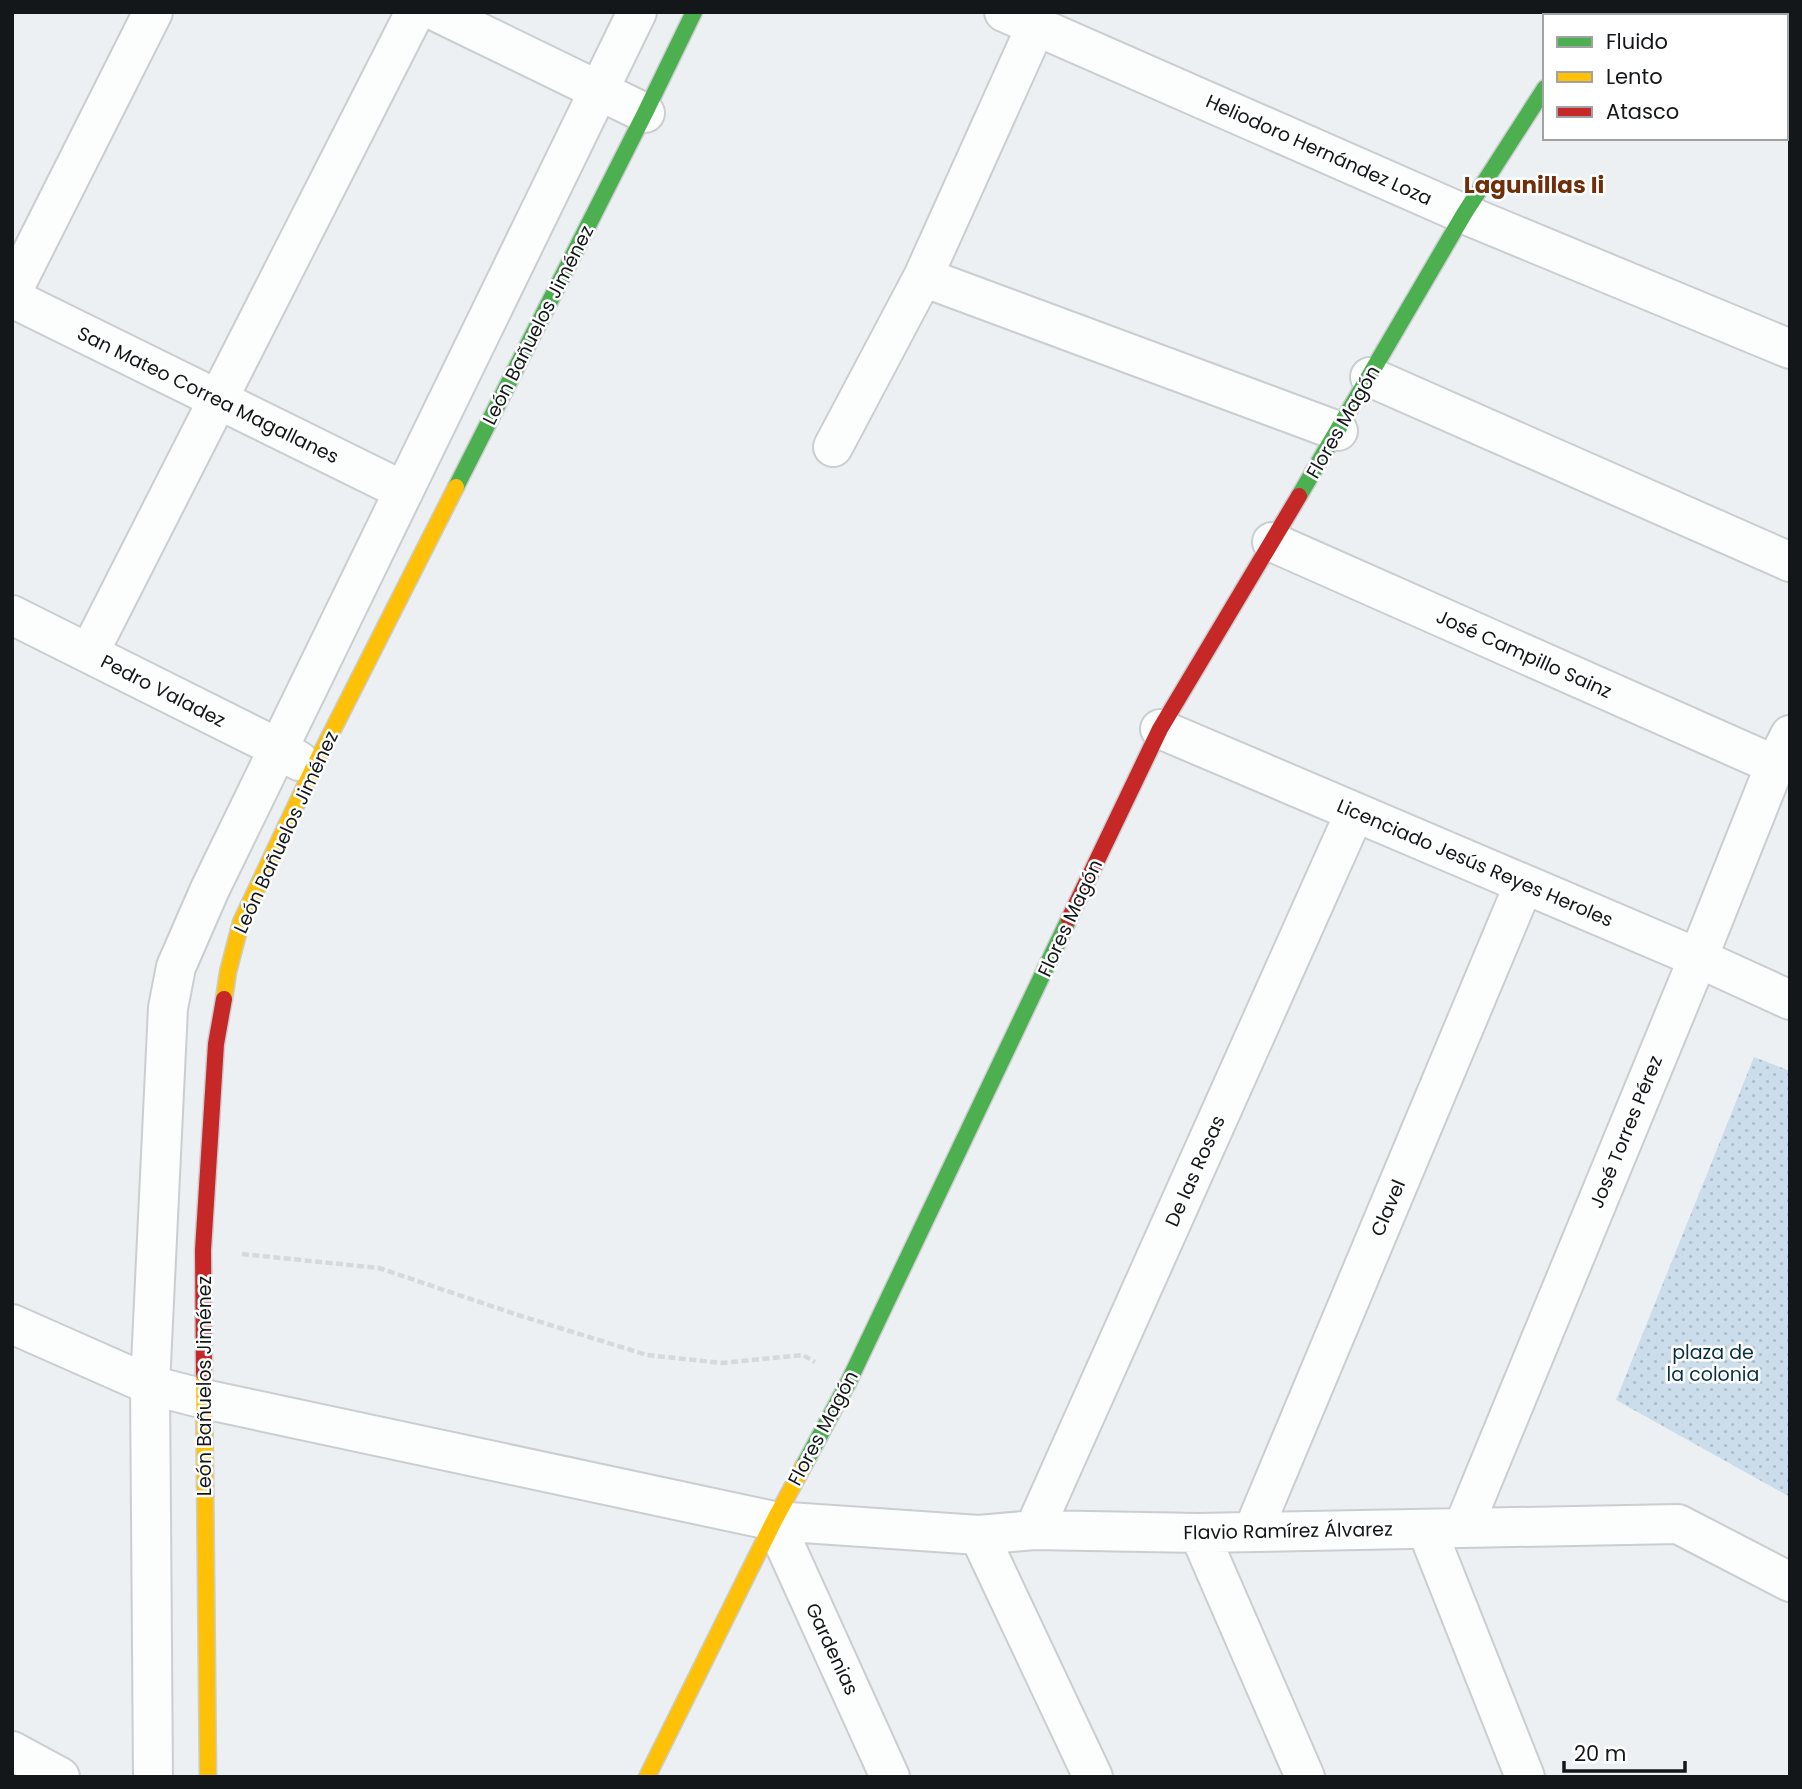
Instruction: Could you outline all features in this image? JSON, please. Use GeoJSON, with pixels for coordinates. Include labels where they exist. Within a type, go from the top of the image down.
{"type":"FeatureCollection","features":[{"type":"Feature","properties":{"kind":"street"},"geometry":{"type":"LineString","coordinates":[[12,292],[153,12]]}},
{"type":"Feature","properties":{"kind":"street"},"geometry":{"type":"LineString","coordinates":[[89,653],[415,12]]}},
{"type":"Feature","properties":{"kind":"street"},"geometry":{"type":"LineString","coordinates":[[437,12],[645,113]]}},
{"type":"Feature","properties":{"kind":"street"},"geometry":{"type":"LineString","coordinates":[[153,1777],[150,1385],[168,1008],[176,967],[210,889],[278,748],[637,12]]}},
{"type":"Feature","properties":{"kind":"street","name":"León Bañuelos Jiménez"},"geometry":{"type":"LineString","coordinates":[[208,1777],[203,1250],[216,1044],[228,972],[242,922],[313,769],[694,12]]}},
{"type":"Feature","properties":{"kind":"street"},"geometry":{"type":"LineString","coordinates":[[832,447],[923,277],[1020,19]]}},
{"type":"Feature","properties":{"kind":"street","name":"Heliodoro Hernández Loza"},"geometry":{"type":"LineString","coordinates":[[1020,19],[1464,214],[1790,349]]}},
{"type":"Feature","properties":{"kind":"street","name":"Flores Magón"},"geometry":{"type":"LineString","coordinates":[[660,1767],[774,1521],[849,1381],[1160,729],[1464,214],[1543,91]]}},
{"type":"Feature","properties":{"kind":"street"},"geometry":{"type":"LineString","coordinates":[[923,277],[1338,431]]}},
{"type":"Feature","properties":{"kind":"street","name":"San Mateo Correa Magallanes"},"geometry":{"type":"LineString","coordinates":[[12,298],[404,491]]}},
{"type":"Feature","properties":{"kind":"street"},"geometry":{"type":"LineString","coordinates":[[1370,377],[1790,562]]}},
{"type":"Feature","properties":{"kind":"street","name":"José Campillo Sainz"},"geometry":{"type":"LineString","coordinates":[[1272,542],[1782,750]]}},
{"type":"Feature","properties":{"kind":"street","name":"Pedro Valadez"},"geometry":{"type":"LineString","coordinates":[[12,615],[278,748],[313,769]]}},
{"type":"Feature","properties":{"kind":"street","name":"Licenciado Jesús Reyes Heroles"},"geometry":{"type":"LineString","coordinates":[[1160,729],[1698,958],[1790,1000]]}},
{"type":"Feature","properties":{"kind":"street","name":"José Torres Pérez"},"geometry":{"type":"LineString","coordinates":[[1445,1529],[1698,958],[1782,750]]}},
{"type":"Feature","properties":{"kind":"street","name":"De las Rosas"},"geometry":{"type":"LineString","coordinates":[[1034,1530],[1355,812]]}},
{"type":"Feature","properties":{"kind":"street","name":"Clavel"},"geometry":{"type":"LineString","coordinates":[[1253,1531],[1524,884]]}},
{"type":"Feature","properties":{"kind":"street"},"geometry":{"type":"LineString","coordinates":[[176,967],[228,972]]}},
{"type":"Feature","properties":{"kind":"street","name":"Flavio Ramírez Álvarez"},"geometry":{"type":"LineString","coordinates":[[12,1324],[150,1385],[204,1399],[774,1521],[979,1535],[1034,1530],[1199,1533],[1678,1524],[1790,1582]]}},
{"type":"Feature","properties":{"kind":"street","name":"Gardenias"},"geometry":{"type":"LineString","coordinates":[[774,1521],[890,1777]]}},
{"type":"Feature","properties":{"kind":"street"},"geometry":{"type":"LineString","coordinates":[[1445,1529],[1525,1777]]}},
{"type":"Feature","properties":{"kind":"street"},"geometry":{"type":"LineString","coordinates":[[1199,1533],[1305,1777]]}},
{"type":"Feature","properties":{"kind":"street"},"geometry":{"type":"LineString","coordinates":[[979,1535],[1093,1777]]}},
{"type":"Feature","properties":{"kind":"street"},"geometry":{"type":"LineString","coordinates":[[12,1751],[60,1777]]}},
{"type":"Feature","properties":{"kind":"path"},"geometry":{"type":"LineString","coordinates":[[203,1250],[379,1268],[647,1355],[722,1363],[803,1355],[849,1381]]}},
{"type":"Feature","properties":{"kind":"green space"},"geometry":{"type":"Polygon","coordinates":[[[1666,12],[1790,12],[1790,77],[1788,14],[1666,12]]]}},
{"type":"Feature","properties":{"kind":"green space","name":"plaza de la colonia"},"geometry":{"type":"Polygon","coordinates":[[[1754,1057],[1790,1071],[1790,1497],[1616,1400],[1754,1057]]]}},
{"type":"Feature","properties":{"kind":"traffic: fast"},"geometry":{"type":"LineString","coordinates":[[456,487],[694,12]]}},
{"type":"Feature","properties":{"kind":"traffic: fast"},"geometry":{"type":"LineString","coordinates":[[1299,496],[1464,214],[1543,91]]}},
{"type":"Feature","properties":{"kind":"traffic: fast"},"geometry":{"type":"LineString","coordinates":[[803,1467],[849,1381],[1069,919]]}},
{"type":"Feature","properties":{"kind":"traffic: slow"},"geometry":{"type":"LineString","coordinates":[[224,999],[241,922],[313,769],[456,487]]}},
{"type":"Feature","properties":{"kind":"traffic: slow"},"geometry":{"type":"LineString","coordinates":[[204,1374],[208,1777]]}},
{"type":"Feature","properties":{"kind":"traffic: slow"},"geometry":{"type":"LineString","coordinates":[[647,1777],[803,1467]]}},
{"type":"Feature","properties":{"kind":"traffic: jam"},"geometry":{"type":"LineString","coordinates":[[1069,919],[1160,729],[1299,496]]}},
{"type":"Feature","properties":{"kind":"traffic: jam"},"geometry":{"type":"LineString","coordinates":[[204,1374],[203,1250],[216,1044],[224,999]]}},
{"type":"Feature","properties":{"kind":"district","name":"Lagunillas Ii"},"geometry":{"type":"Point","coordinates":[1534,185]}}]}
